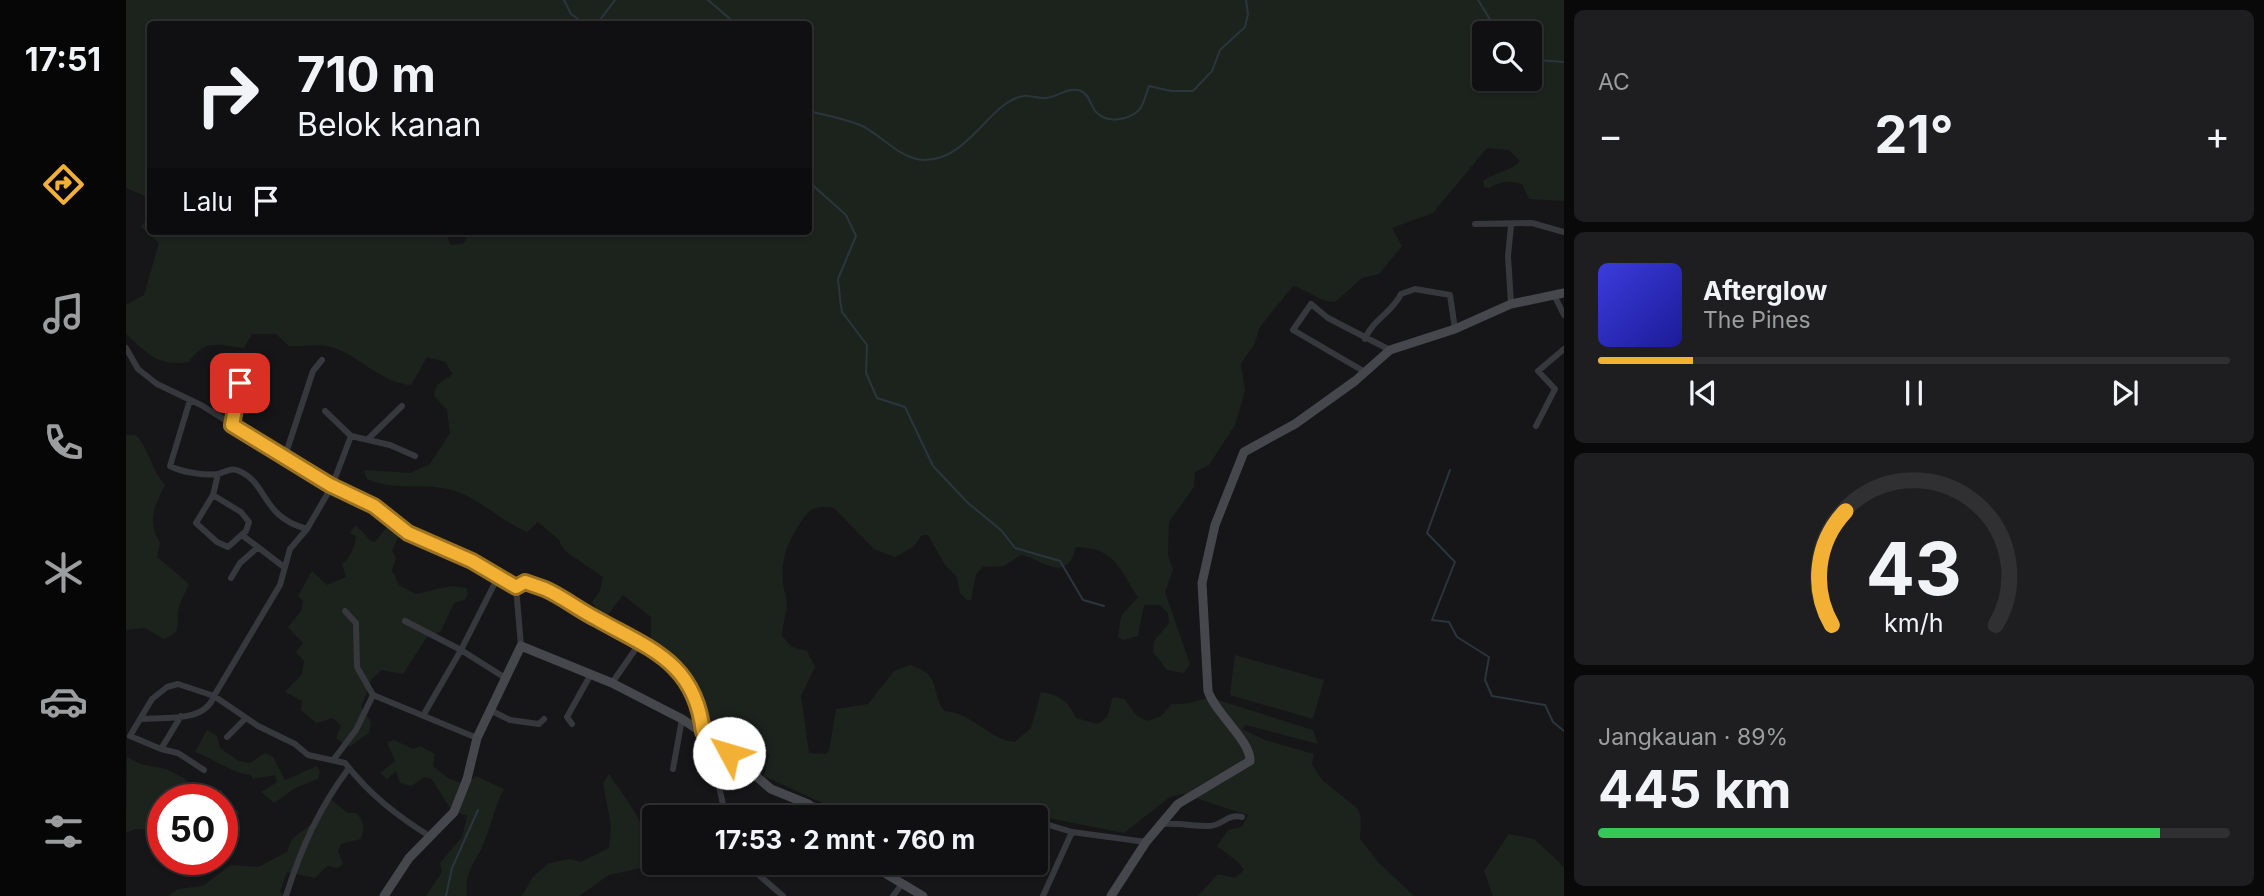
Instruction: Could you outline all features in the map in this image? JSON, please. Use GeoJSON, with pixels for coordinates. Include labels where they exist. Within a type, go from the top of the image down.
{"type":"FeatureCollection","features":[{"type":"Feature","properties":{"kind":"main road"},"geometry":{"type":"LineString","coordinates":[[1114,895],[1146,842],[1178,804],[1248,765],[1251,758],[1214,705],[1208,691],[1202,595],[1212,537],[1244,452],[1295,424],[1390,350],[1455,329],[1511,304],[1559,294]]}},
{"type":"Feature","properties":{"kind":"main road"},"geometry":{"type":"LineString","coordinates":[[384,896],[409,858],[444,824],[461,795],[477,737],[492,711],[521,646],[612,683],[682,719],[719,743],[771,789],[810,805]]}},
{"type":"Feature","properties":{"kind":"main road"},"geometry":{"type":"LineString","coordinates":[[887,875],[923,896]]}},
{"type":"Feature","properties":{"kind":"street"},"geometry":{"type":"LineString","coordinates":[[1475,224],[1511,226],[1532,223],[1564,232]]}},
{"type":"Feature","properties":{"kind":"street"},"geometry":{"type":"LineString","coordinates":[[1511,226],[1508,256],[1511,304]]}},
{"type":"Feature","properties":{"kind":"street"},"geometry":{"type":"LineString","coordinates":[[1365,339],[1373,324],[1395,307],[1401,294],[1415,289],[1450,295],[1455,329]]}},
{"type":"Feature","properties":{"kind":"street"},"geometry":{"type":"LineString","coordinates":[[1559,294],[1564,315]]}},
{"type":"Feature","properties":{"kind":"street"},"geometry":{"type":"LineString","coordinates":[[1365,372],[1293,330],[1312,304],[1328,318],[1390,350]]}},
{"type":"Feature","properties":{"kind":"street"},"geometry":{"type":"LineString","coordinates":[[126,348],[143,374],[332,486],[374,506],[408,533],[499,575],[516,587],[521,646]]}},
{"type":"Feature","properties":{"kind":"street"},"geometry":{"type":"LineString","coordinates":[[1536,426],[1555,389],[1538,371],[1564,349]]}},
{"type":"Feature","properties":{"kind":"street"},"geometry":{"type":"LineString","coordinates":[[285,456],[313,371],[322,360]]}},
{"type":"Feature","properties":{"kind":"street"},"geometry":{"type":"LineString","coordinates":[[232,425],[246,366]]}},
{"type":"Feature","properties":{"kind":"street"},"geometry":{"type":"LineString","coordinates":[[190,400],[170,466],[218,474],[230,469],[239,471],[250,479],[278,516],[307,529]]}},
{"type":"Feature","properties":{"kind":"street"},"geometry":{"type":"LineString","coordinates":[[369,439],[402,406]]}},
{"type":"Feature","properties":{"kind":"street"},"geometry":{"type":"LineString","coordinates":[[325,411],[351,436],[369,439],[415,456]]}},
{"type":"Feature","properties":{"kind":"street"},"geometry":{"type":"LineString","coordinates":[[140,719],[181,716],[204,711],[266,611],[282,581],[290,549],[307,529],[332,486],[351,436]]}},
{"type":"Feature","properties":{"kind":"street"},"geometry":{"type":"LineString","coordinates":[[213,495],[238,510],[248,522],[242,535],[226,547],[196,525],[213,495],[218,474]]}},
{"type":"Feature","properties":{"kind":"street"},"geometry":{"type":"LineString","coordinates":[[242,535],[284,568]]}},
{"type":"Feature","properties":{"kind":"street"},"geometry":{"type":"LineString","coordinates":[[231,578],[240,563],[257,548]]}},
{"type":"Feature","properties":{"kind":"street"},"geometry":{"type":"LineString","coordinates":[[424,714],[461,650],[499,575]]}},
{"type":"Feature","properties":{"kind":"street"},"geometry":{"type":"LineString","coordinates":[[516,587],[525,582],[545,589],[660,653],[681,677],[698,705],[703,732]]}},
{"type":"Feature","properties":{"kind":"street"},"geometry":{"type":"LineString","coordinates":[[345,611],[356,623],[358,667],[373,695],[477,737]]}},
{"type":"Feature","properties":{"kind":"street"},"geometry":{"type":"LineString","coordinates":[[405,621],[461,650],[507,679]]}},
{"type":"Feature","properties":{"kind":"street"},"geometry":{"type":"LineString","coordinates":[[612,683],[637,647],[637,641]]}},
{"type":"Feature","properties":{"kind":"street"},"geometry":{"type":"LineString","coordinates":[[572,724],[567,717],[592,674]]}},
{"type":"Feature","properties":{"kind":"street"},"geometry":{"type":"LineString","coordinates":[[204,770],[178,753],[128,736],[152,698],[171,685],[178,684],[214,696],[246,718],[295,744],[307,755],[345,763],[379,800],[431,837]]}},
{"type":"Feature","properties":{"kind":"street"},"geometry":{"type":"LineString","coordinates":[[334,759],[356,730],[373,695]]}},
{"type":"Feature","properties":{"kind":"street"},"geometry":{"type":"LineString","coordinates":[[492,711],[519,722],[539,723],[544,719]]}},
{"type":"Feature","properties":{"kind":"street"},"geometry":{"type":"LineString","coordinates":[[161,749],[181,716]]}},
{"type":"Feature","properties":{"kind":"street"},"geometry":{"type":"LineString","coordinates":[[228,737],[246,718]]}},
{"type":"Feature","properties":{"kind":"street"},"geometry":{"type":"LineString","coordinates":[[673,769],[682,719]]}},
{"type":"Feature","properties":{"kind":"street"},"geometry":{"type":"LineString","coordinates":[[719,743],[713,761],[723,805]]}},
{"type":"Feature","properties":{"kind":"street"},"geometry":{"type":"LineString","coordinates":[[286,896],[310,830],[349,768]]}},
{"type":"Feature","properties":{"kind":"street"},"geometry":{"type":"LineString","coordinates":[[1161,824],[1181,822],[1212,826],[1231,816],[1242,817]]}},
{"type":"Feature","properties":{"kind":"street"},"geometry":{"type":"LineString","coordinates":[[1048,825],[1072,832],[1146,842]]}},
{"type":"Feature","properties":{"kind":"street"},"geometry":{"type":"LineString","coordinates":[[1043,896],[1072,832]]}},
{"type":"Feature","properties":{"kind":"street"},"geometry":{"type":"LineString","coordinates":[[759,875],[783,896]]}},
{"type":"Feature","properties":{"kind":"street"},"geometry":{"type":"LineString","coordinates":[[893,896],[902,884]]}},
{"type":"Feature","properties":{"kind":"shaded area"},"geometry":{"type":"Polygon","coordinates":[[[126,0],[1564,0],[1564,201],[1529,199],[1522,184],[1513,182],[1484,187],[1483,181],[1512,168],[1520,161],[1509,150],[1487,148],[1433,213],[1392,228],[1402,246],[1379,274],[1362,278],[1335,302],[1293,286],[1260,327],[1254,345],[1241,363],[1245,391],[1235,425],[1209,465],[1195,472],[1194,487],[1169,522],[1168,555],[1173,570],[1165,592],[1190,664],[1184,673],[1167,670],[1153,652],[1154,641],[1169,623],[1168,613],[1160,605],[1144,605],[1138,636],[1123,640],[1118,637],[1121,616],[1138,597],[1120,569],[1100,551],[1076,547],[1068,565],[1062,567],[1048,566],[1021,555],[1004,566],[983,567],[976,574],[971,600],[967,600],[960,593],[957,577],[945,565],[928,535],[922,535],[913,547],[895,557],[874,549],[834,508],[822,507],[809,511],[803,519],[784,558],[783,582],[787,604],[782,636],[792,647],[807,651],[815,667],[801,696],[809,753],[825,754],[829,751],[836,709],[868,704],[894,671],[910,665],[931,678],[944,711],[964,716],[997,736],[1015,742],[1031,728],[1041,692],[1062,699],[1076,718],[1098,724],[1107,717],[1113,697],[1124,699],[1137,716],[1147,721],[1161,716],[1172,704],[1215,699],[1313,730],[1318,744],[1246,725],[1242,729],[1265,740],[1314,754],[1312,764],[1322,780],[1358,809],[1361,819],[1360,839],[1378,862],[1414,896],[1198,896],[1218,874],[1235,878],[1244,870],[1217,846],[1228,830],[1242,827],[1248,815],[1183,794],[1170,797],[1124,833],[1048,818],[1048,805],[827,805],[764,776],[769,754],[748,741],[735,746],[721,735],[687,674],[651,642],[651,617],[623,595],[607,616],[599,613],[592,602],[600,591],[603,577],[565,551],[558,539],[538,522],[527,532],[471,498],[452,490],[389,485],[367,479],[364,470],[410,473],[430,464],[450,433],[447,410],[434,396],[437,385],[453,374],[445,362],[427,357],[411,385],[391,380],[337,349],[319,345],[289,346],[276,334],[252,334],[244,348],[207,346],[189,362],[178,363],[154,357],[126,334],[126,305],[144,295],[159,243],[150,235],[447,235],[450,245],[463,244],[468,235],[812,235],[812,21],[147,21],[147,197],[126,188],[126,0]]]}},
{"type":"Feature","properties":{"kind":"shaded area"},"geometry":{"type":"Polygon","coordinates":[[[147,218],[147,232],[141,227],[147,218]]]}},
{"type":"Feature","properties":{"kind":"shaded area"},"geometry":{"type":"Polygon","coordinates":[[[126,435],[136,435],[165,485],[153,521],[160,543],[157,557],[189,584],[179,609],[177,629],[164,639],[145,628],[126,630],[126,435]]]}},
{"type":"Feature","properties":{"kind":"shaded area"},"geometry":{"type":"Polygon","coordinates":[[[356,525],[375,542],[387,527],[400,533],[392,551],[396,558],[392,570],[399,585],[416,594],[451,586],[466,588],[468,594],[465,600],[454,603],[441,631],[427,637],[403,674],[381,670],[372,679],[361,707],[371,722],[369,733],[349,747],[336,738],[341,726],[333,718],[316,723],[301,710],[302,701],[285,692],[302,674],[304,661],[296,652],[303,643],[288,627],[301,611],[303,601],[298,596],[312,571],[327,585],[346,577],[342,564],[353,549],[356,537],[350,533],[356,525]]]}},
{"type":"Feature","properties":{"kind":"shaded area"},"geometry":{"type":"Polygon","coordinates":[[[1235,655],[1324,680],[1313,719],[1230,695],[1235,655]]]}},
{"type":"Feature","properties":{"kind":"shaded area"},"geometry":{"type":"Polygon","coordinates":[[[207,730],[217,736],[220,748],[239,761],[250,763],[265,753],[273,757],[285,780],[317,766],[320,772],[318,779],[295,788],[274,803],[261,792],[277,782],[275,775],[253,779],[251,775],[237,772],[195,752],[207,730]]]}},
{"type":"Feature","properties":{"kind":"shaded area"},"geometry":{"type":"Polygon","coordinates":[[[394,740],[413,749],[420,746],[435,754],[433,766],[448,778],[465,785],[476,776],[504,789],[469,873],[467,896],[426,896],[442,872],[440,863],[462,837],[467,816],[451,810],[432,779],[425,777],[411,786],[400,783],[396,771],[387,779],[380,773],[395,761],[387,742],[394,740]]]}},
{"type":"Feature","properties":{"kind":"shaded area"},"geometry":{"type":"Polygon","coordinates":[[[127,757],[140,764],[166,769],[184,778],[189,784],[147,784],[147,830],[135,829],[126,833],[127,757]]]}},
{"type":"Feature","properties":{"kind":"shaded area"},"geometry":{"type":"Polygon","coordinates":[[[609,774],[642,827],[641,868],[609,875],[579,896],[522,896],[532,878],[549,863],[570,859],[581,862],[609,848],[611,826],[603,783],[609,774]]]}},
{"type":"Feature","properties":{"kind":"shaded area"},"geometry":{"type":"Polygon","coordinates":[[[330,799],[348,813],[356,813],[361,819],[361,839],[341,844],[338,851],[343,864],[338,868],[327,866],[315,878],[287,872],[280,892],[285,896],[168,896],[178,889],[203,886],[217,875],[238,875],[238,866],[258,867],[287,852],[292,839],[318,819],[330,799]]]}},
{"type":"Feature","properties":{"kind":"shaded area"},"geometry":{"type":"Polygon","coordinates":[[[1509,834],[1534,839],[1564,867],[1564,896],[1493,896],[1484,871],[1509,834]]]}},
{"type":"Feature","properties":{"kind":"waterway"},"geometry":{"type":"LineString","coordinates":[[564,0],[571,14],[581,21]]}},
{"type":"Feature","properties":{"kind":"waterway"},"geometry":{"type":"LineString","coordinates":[[599,21],[615,0]]}},
{"type":"Feature","properties":{"kind":"waterway"},"geometry":{"type":"LineString","coordinates":[[708,0],[732,21]]}},
{"type":"Feature","properties":{"kind":"waterway"},"geometry":{"type":"LineString","coordinates":[[812,112],[860,125],[898,151],[924,160],[940,158],[954,151],[1000,108],[1024,96],[1046,98],[1067,91],[1081,91],[1101,116],[1124,118],[1141,108],[1149,86],[1171,91],[1193,91],[1212,71],[1220,50],[1245,27],[1248,14],[1246,0]]}},
{"type":"Feature","properties":{"kind":"waterway"},"geometry":{"type":"LineString","coordinates":[[1478,0],[1491,21]]}},
{"type":"Feature","properties":{"kind":"waterway"},"geometry":{"type":"LineString","coordinates":[[1542,60],[1564,62]]}},
{"type":"Feature","properties":{"kind":"waterway"},"geometry":{"type":"LineString","coordinates":[[812,185],[846,215],[856,236],[838,279],[840,299],[842,312],[867,345],[866,373],[877,398],[905,407],[933,466],[968,503],[1001,530],[1015,548],[1060,561],[1083,600],[1104,606]]}},
{"type":"Feature","properties":{"kind":"waterway"},"geometry":{"type":"LineString","coordinates":[[1450,470],[1427,533],[1455,562],[1432,620],[1449,622],[1457,637],[1489,657],[1485,680],[1492,696],[1545,705],[1553,722],[1564,731]]}},
{"type":"Feature","properties":{"kind":"waterway"},"geometry":{"type":"LineString","coordinates":[[446,896],[452,868],[478,810]]}},
{"type":"Feature","properties":{"kind":"route"},"geometry":{"type":"LineString","coordinates":[[240,383],[232,425],[330,485],[374,506],[408,533],[472,561],[512,582],[516,587],[525,582],[554,593],[660,653],[690,690],[698,705],[703,732],[729,753]]}}]}
